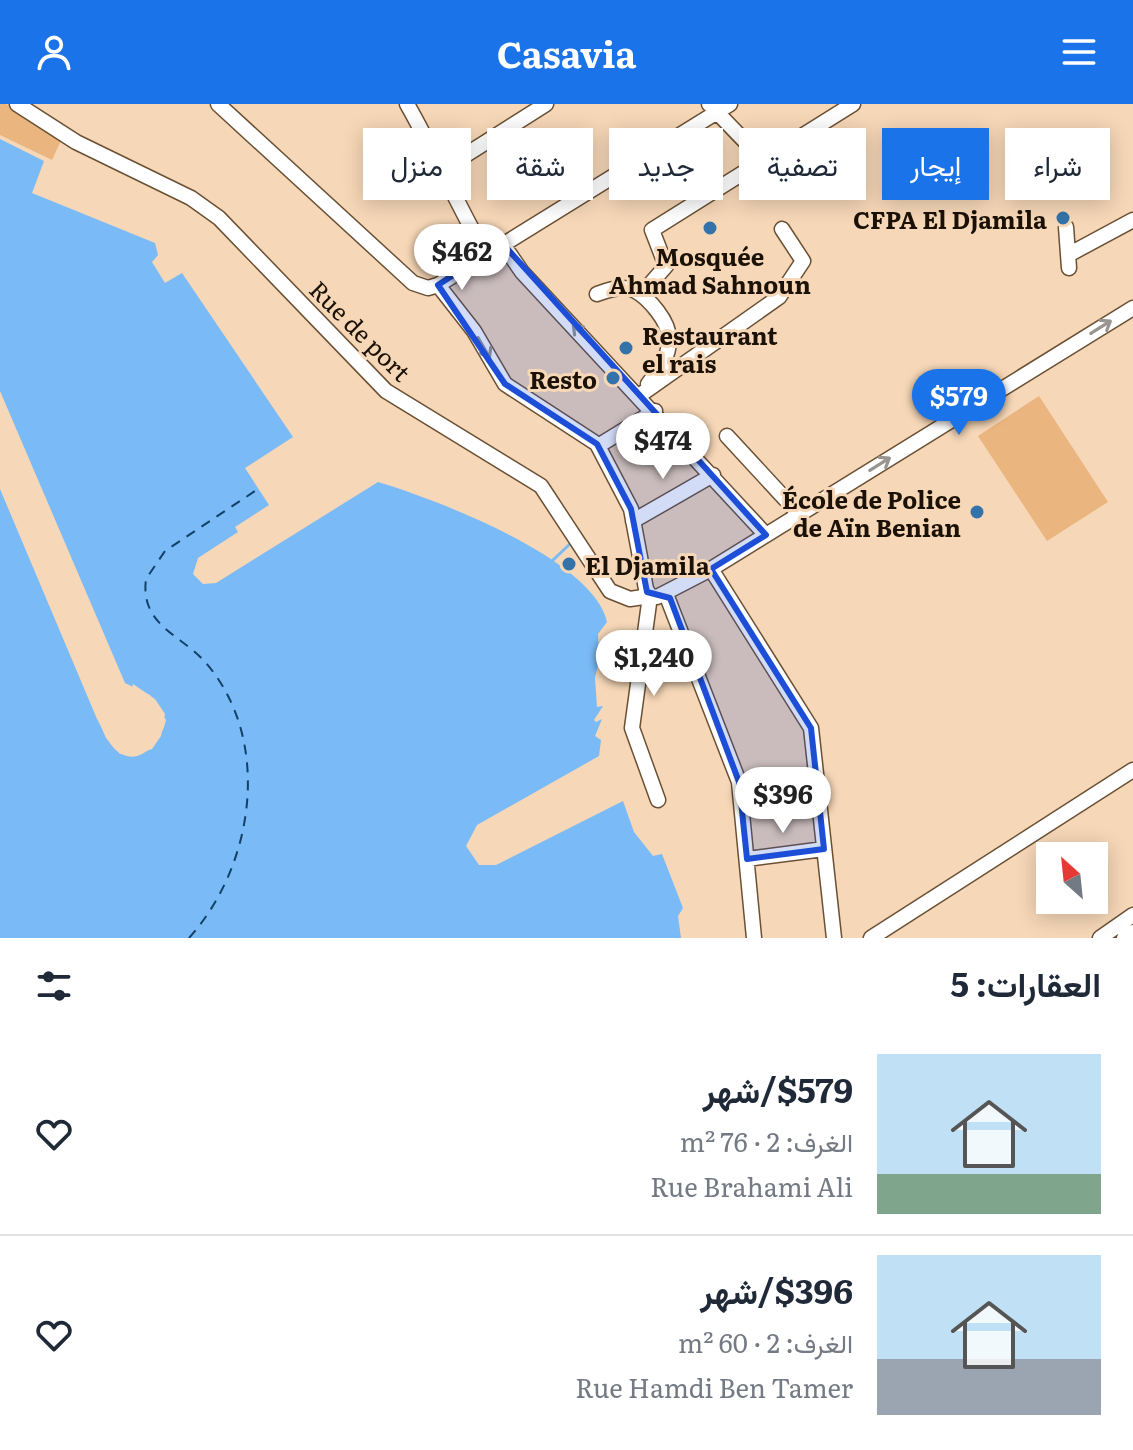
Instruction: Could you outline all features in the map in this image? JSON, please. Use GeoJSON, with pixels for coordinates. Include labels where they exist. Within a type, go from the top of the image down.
{"type":"FeatureCollection","features":[{"type":"Feature","properties":{"kind":"street","name":"Rue de port"},"geometry":{"type":"LineString","coordinates":[[17,104],[76,142],[191,198],[219,218],[386,391],[541,486],[555,502],[610,591],[630,599],[666,594]]}},
{"type":"Feature","properties":{"kind":"street"},"geometry":{"type":"LineString","coordinates":[[407,104],[420,128]]}},
{"type":"Feature","properties":{"kind":"street"},"geometry":{"type":"LineString","coordinates":[[471,152],[546,104]]}},
{"type":"Feature","properties":{"kind":"street"},"geometry":{"type":"LineString","coordinates":[[814,128],[853,104]]}},
{"type":"Feature","properties":{"kind":"street"},"geometry":{"type":"LineString","coordinates":[[222,105],[413,283],[423,287],[438,285],[718,107],[739,132]]}},
{"type":"Feature","properties":{"kind":"street"},"geometry":{"type":"LineString","coordinates":[[597,294],[612,288],[645,290],[666,266],[652,230],[739,175]]}},
{"type":"Feature","properties":{"kind":"street"},"geometry":{"type":"LineString","coordinates":[[454,200],[485,253]]}},
{"type":"Feature","properties":{"kind":"street"},"geometry":{"type":"LineString","coordinates":[[1066,227],[1068,262],[1133,220]]}},
{"type":"Feature","properties":{"kind":"street"},"geometry":{"type":"LineString","coordinates":[[640,395],[779,297],[803,261],[782,229]]}},
{"type":"Feature","properties":{"kind":"street"},"geometry":{"type":"LineString","coordinates":[[502,243],[522,272],[655,411],[766,535]]}},
{"type":"Feature","properties":{"kind":"street"},"geometry":{"type":"LineString","coordinates":[[438,285],[474,331],[505,384],[598,446],[631,509],[650,596],[632,728],[658,800]]}},
{"type":"Feature","properties":{"kind":"street"},"geometry":{"type":"LineString","coordinates":[[633,289],[660,314],[670,336],[665,362],[640,395]]}},
{"type":"Feature","properties":{"kind":"street"},"geometry":{"type":"LineString","coordinates":[[754,938],[739,782],[666,594],[1133,308]]}},
{"type":"Feature","properties":{"kind":"street"},"geometry":{"type":"LineString","coordinates":[[598,446],[655,411]]}},
{"type":"Feature","properties":{"kind":"street"},"geometry":{"type":"LineString","coordinates":[[727,436],[799,514]]}},
{"type":"Feature","properties":{"kind":"street"},"geometry":{"type":"LineString","coordinates":[[633,521],[713,475]]}},
{"type":"Feature","properties":{"kind":"street"},"geometry":{"type":"LineString","coordinates":[[711,569],[808,720],[834,938]]}},
{"type":"Feature","properties":{"kind":"street"},"geometry":{"type":"LineString","coordinates":[[871,938],[1133,770]]}},
{"type":"Feature","properties":{"kind":"street"},"geometry":{"type":"LineString","coordinates":[[747,859],[824,849]]}},
{"type":"Feature","properties":{"kind":"street"},"geometry":{"type":"LineString","coordinates":[[1100,938],[1132,920]]}},
{"type":"Feature","properties":{"kind":"street"},"geometry":{"type":"LineString","coordinates":[[1124,938],[1132,920]]}},
{"type":"Feature","properties":{"kind":"highlighted area"},"geometry":{"type":"Polygon","coordinates":[[[502,243],[766,535],[711,569],[811,728],[824,849],[747,859],[739,782],[670,598],[647,592],[631,509],[597,444],[505,384],[438,285],[502,243]]]}},
{"type":"Feature","properties":{"kind":"shaded area"},"geometry":{"type":"Polygon","coordinates":[[[0,104],[6,104],[63,136],[52,160],[0,135],[0,104]]]}},
{"type":"Feature","properties":{"kind":"shaded area"},"geometry":{"type":"Polygon","coordinates":[[[1039,396],[1108,502],[1047,541],[978,436],[1039,396]]]}},
{"type":"Feature","properties":{"kind":"water"},"geometry":{"type":"Polygon","coordinates":[[[0,139],[44,161],[32,193],[155,243],[158,255],[152,262],[165,283],[182,273],[293,437],[245,468],[269,505],[235,527],[238,532],[198,558],[193,574],[203,584],[216,583],[378,482],[436,502],[509,535],[544,554],[574,576],[596,599],[607,622],[598,634],[599,661],[595,678],[597,707],[603,706],[594,720],[602,719],[595,736],[601,740],[599,756],[477,825],[466,846],[479,865],[496,865],[623,801],[634,832],[653,856],[662,854],[683,908],[678,916],[681,938],[0,938],[0,489],[97,719],[111,744],[126,756],[142,754],[160,736],[166,720],[150,695],[125,683],[0,391],[0,139]]]}},
{"type":"Feature","properties":{"kind":"pier"},"geometry":{"type":"Polygon","coordinates":[[[0,485],[110,736],[122,750],[134,751],[150,745],[158,735],[161,715],[152,702],[132,688],[133,684],[155,699],[165,714],[161,736],[152,749],[134,755],[120,754],[106,738],[0,485]]]}},
{"type":"Feature","properties":{"kind":"waterway"},"geometry":{"type":"LineString","coordinates":[[552,561],[571,543]]}},
{"type":"Feature","properties":{"kind":"ferry route"},"geometry":{"type":"LineString","coordinates":[[189,938],[211,909],[228,876],[241,840],[247,803],[247,765],[241,729],[227,694],[206,663],[156,619],[149,608],[146,579],[165,551],[258,489]]}},
{"type":"Feature","properties":{"kind":"place","name":"CFPA El Djamila"},"geometry":{"type":"Point","coordinates":[1063,218]}},
{"type":"Feature","properties":{"kind":"place","name":"Mosquée Ahmad Sahnoun"},"geometry":{"type":"Point","coordinates":[710,228]}},
{"type":"Feature","properties":{"kind":"place","name":"Restaurant el rais"},"geometry":{"type":"Point","coordinates":[626,348]}},
{"type":"Feature","properties":{"kind":"place","name":"Resto"},"geometry":{"type":"Point","coordinates":[613,378]}},
{"type":"Feature","properties":{"kind":"place","name":"École de Police de Aïn Benian"},"geometry":{"type":"Point","coordinates":[977,512]}},
{"type":"Feature","properties":{"kind":"place","name":"El Djamila"},"geometry":{"type":"Point","coordinates":[569,564]}}]}
